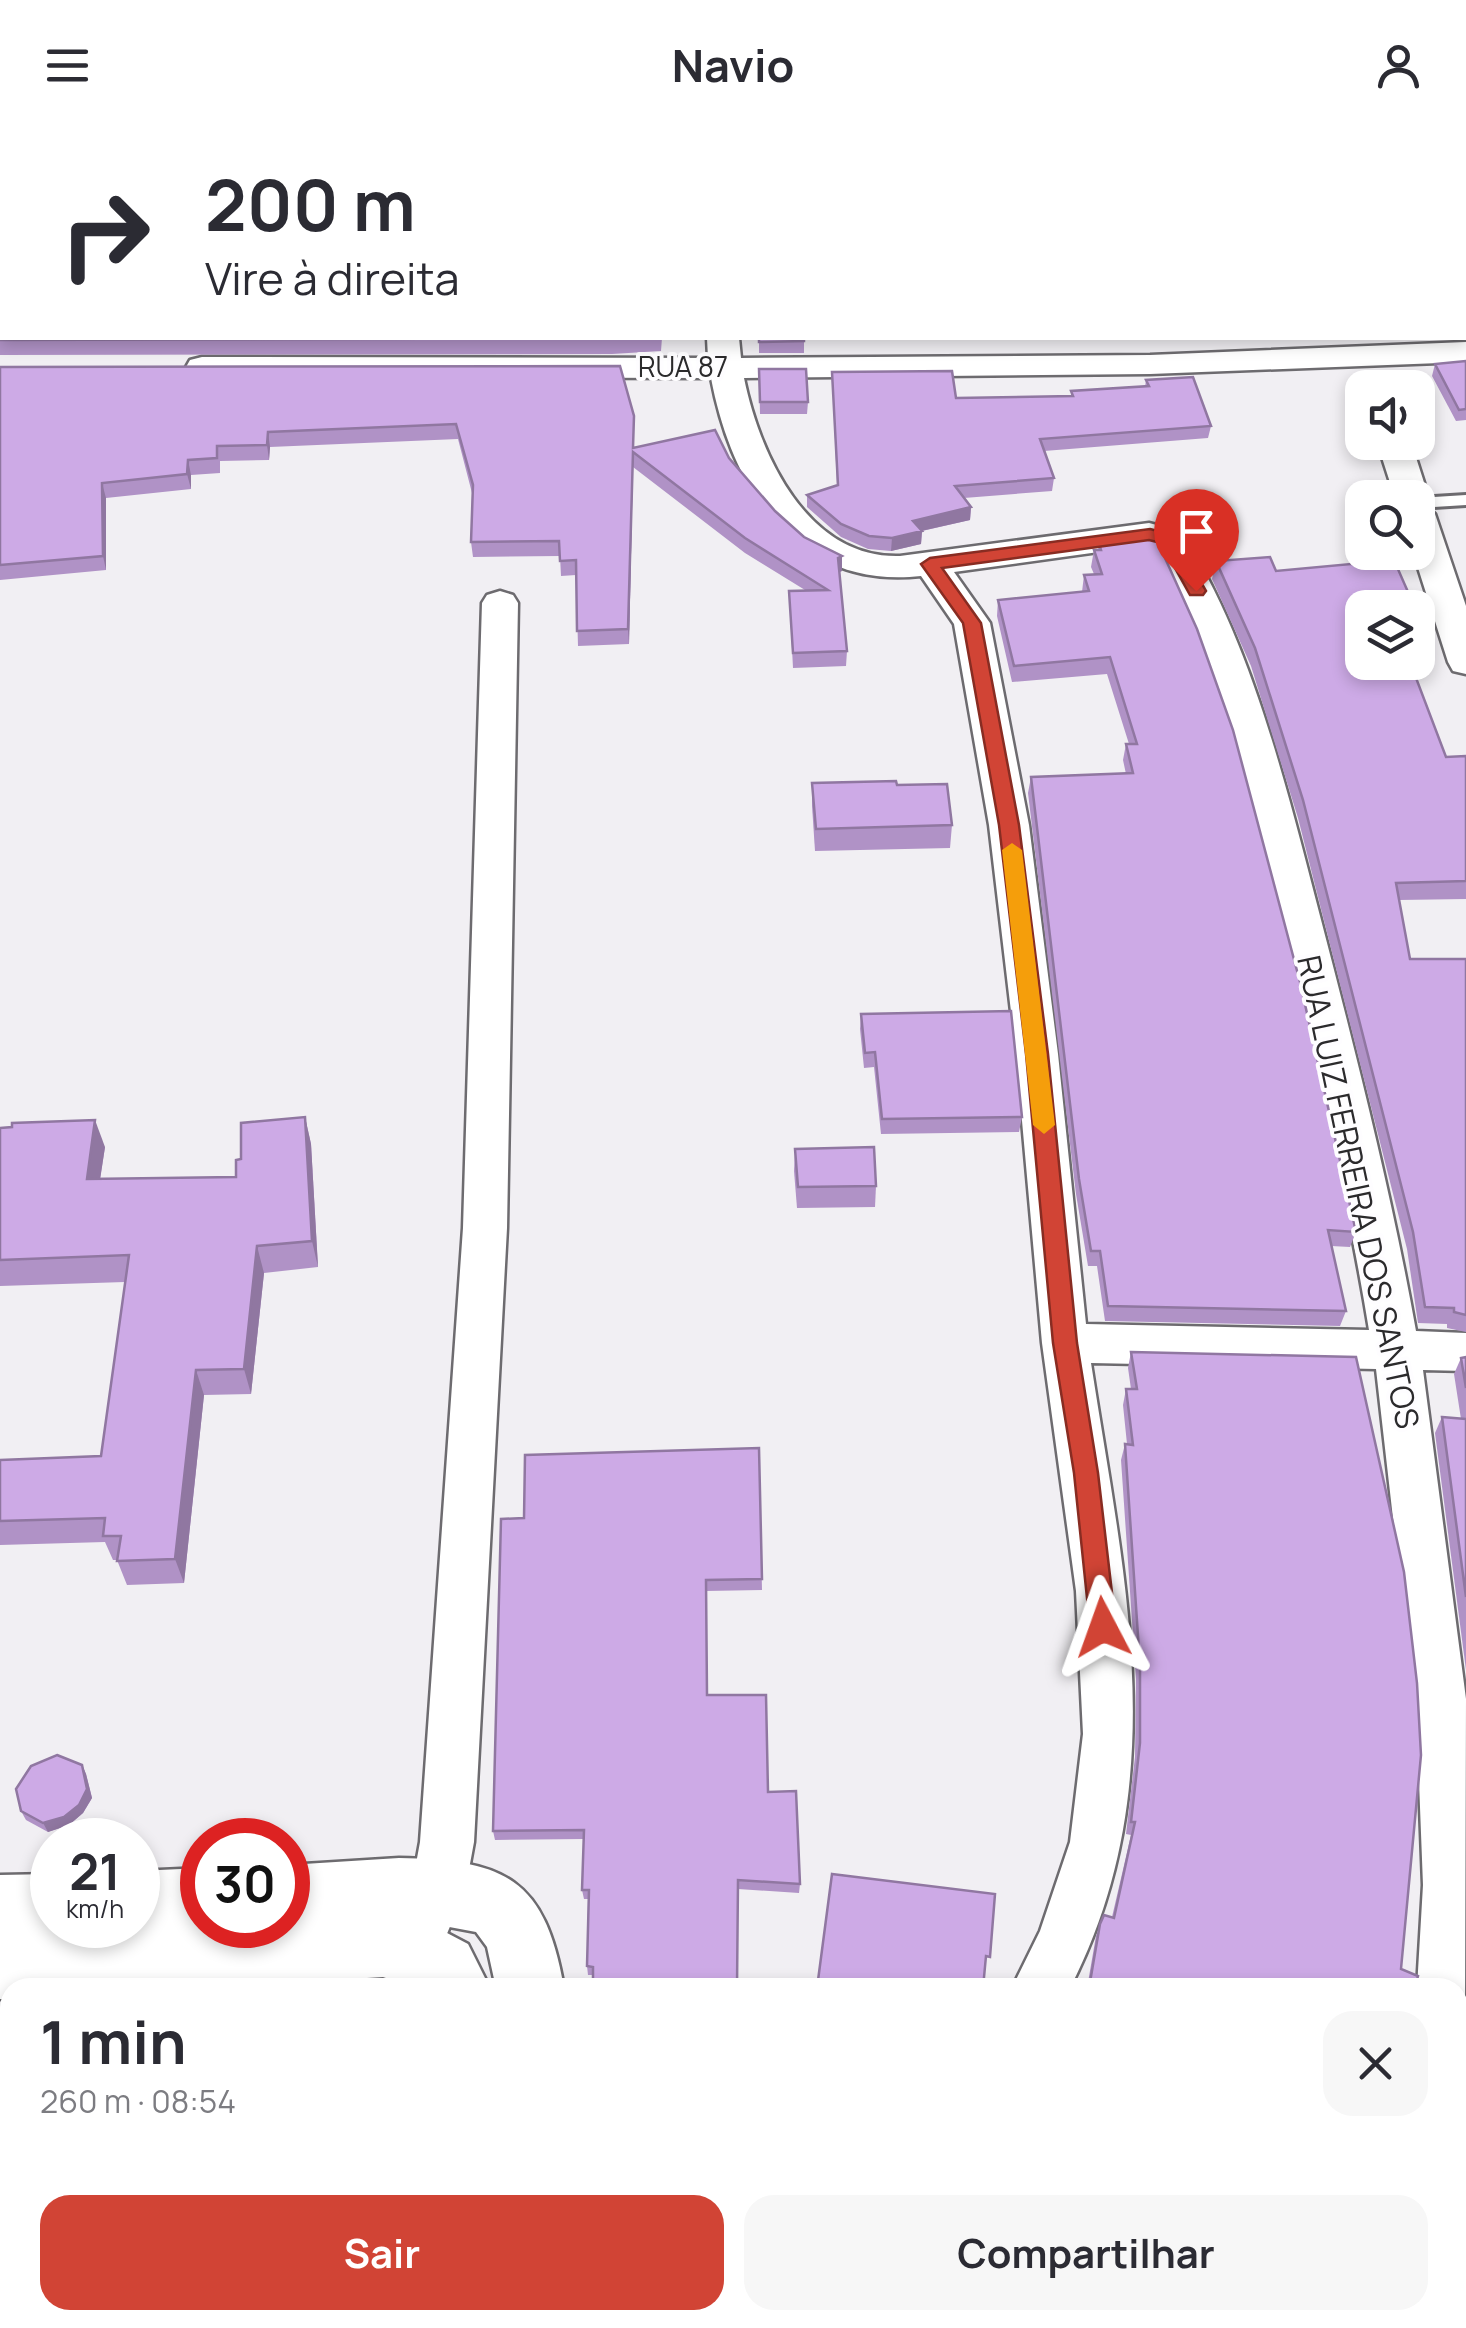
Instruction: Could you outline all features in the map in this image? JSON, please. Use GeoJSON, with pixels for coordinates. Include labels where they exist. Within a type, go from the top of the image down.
{"type":"FeatureCollection","features":[{"type":"Feature","properties":{"kind":"street","name":"RUA 87"},"geometry":{"type":"LineString","coordinates":[[175,367],[723,352],[1345,371]]}},
{"type":"Feature","properties":{"kind":"street"},"geometry":{"type":"LineString","coordinates":[[723,352],[730,398],[783,512],[801,530],[842,556],[869,566],[930,564],[972,623],[1009,825],[1037,1054],[1065,1343],[1101,1591],[1108,1734],[1097,1842],[1064,1942],[1045,1978]]}},
{"type":"Feature","properties":{"kind":"street","name":"RUA 87"},"geometry":{"type":"LineString","coordinates":[[1380,370],[1466,352]]}},
{"type":"Feature","properties":{"kind":"street","name":"RUA LUIZ FERREIRA DOS SANTOS"},"geometry":{"type":"LineString","coordinates":[[930,564],[1150,534],[1168,539],[1196,591],[1228,674],[1290,874],[1351,1126],[1396,1349],[1435,1651],[1446,1783],[1450,1942],[1447,1978]]}},
{"type":"Feature","properties":{"kind":"street"},"geometry":{"type":"LineString","coordinates":[[1435,566],[1466,662]]}},
{"type":"Feature","properties":{"kind":"street"},"geometry":{"type":"LineString","coordinates":[[0,1966],[382,1944],[439,1971],[459,1894],[447,1842],[485,1228],[500,603]]}},
{"type":"Feature","properties":{"kind":"street"},"geometry":{"type":"LineString","coordinates":[[1065,1343],[1466,1352]]}},
{"type":"Feature","properties":{"kind":"street"},"geometry":{"type":"LineString","coordinates":[[310,1897],[459,1894],[499,1908],[514,1930],[527,1978]]}},
{"type":"Feature","properties":{"kind":"street"},"geometry":{"type":"LineString","coordinates":[[0,1908],[30,1907]]}},
{"type":"Feature","properties":{"kind":"lane"},"geometry":{"type":"LineString","coordinates":[[1435,502],[1466,500]]}},
{"type":"Feature","properties":{"kind":"building"},"geometry":{"type":"Polygon","coordinates":[[[759,340],[804,340],[804,341],[759,340]]]}},
{"type":"Feature","properties":{"kind":"building"},"geometry":{"type":"Polygon","coordinates":[[[1466,361],[1466,409],[1459,410],[1435,364],[1466,361]]]}},
{"type":"Feature","properties":{"kind":"building"},"geometry":{"type":"Polygon","coordinates":[[[620,366],[634,416],[633,448],[715,430],[729,458],[775,511],[804,537],[842,556],[838,558],[847,651],[793,653],[789,591],[828,590],[745,538],[633,452],[628,629],[577,631],[576,560],[560,561],[559,541],[471,542],[473,485],[456,424],[268,432],[267,445],[217,446],[217,458],[188,460],[187,474],[102,483],[103,556],[0,565],[0,367],[620,366]]]}},
{"type":"Feature","properties":{"kind":"building"},"geometry":{"type":"Polygon","coordinates":[[[759,369],[806,369],[808,402],[760,402],[759,369]]]}},
{"type":"Feature","properties":{"kind":"building"},"geometry":{"type":"Polygon","coordinates":[[[952,371],[956,398],[1073,396],[1071,391],[1149,386],[1146,380],[1193,377],[1211,426],[1040,439],[1054,478],[955,486],[971,507],[913,521],[922,531],[892,538],[869,536],[841,524],[807,495],[838,485],[832,372],[952,371]]]}},
{"type":"Feature","properties":{"kind":"building"},"geometry":{"type":"Polygon","coordinates":[[[1156,538],[1197,629],[1233,730],[1300,982],[1356,1232],[1328,1230],[1346,1311],[1108,1306],[1100,1251],[1091,1251],[1031,777],[1133,773],[1126,744],[1137,744],[1110,657],[1014,666],[998,600],[1089,591],[1084,575],[1102,574],[1094,550],[1101,550],[1099,543],[1156,538]]]}},
{"type":"Feature","properties":{"kind":"building"},"geometry":{"type":"Polygon","coordinates":[[[1270,557],[1276,571],[1345,565],[1345,570],[1398,570],[1407,590],[1345,590],[1345,680],[1417,680],[1446,757],[1466,756],[1466,881],[1396,883],[1410,959],[1466,959],[1466,1315],[1454,1312],[1454,1308],[1425,1307],[1413,1232],[1303,800],[1255,648],[1216,561],[1270,557]]]}},
{"type":"Feature","properties":{"kind":"building"},"geometry":{"type":"Polygon","coordinates":[[[896,781],[897,785],[947,784],[952,825],[816,829],[812,783],[896,781]]]}},
{"type":"Feature","properties":{"kind":"building"},"geometry":{"type":"Polygon","coordinates":[[[1011,1011],[1022,1117],[882,1119],[875,1052],[865,1053],[861,1014],[1011,1011]]]}},
{"type":"Feature","properties":{"kind":"building"},"geometry":{"type":"Polygon","coordinates":[[[305,1117],[312,1241],[257,1246],[244,1369],[196,1370],[175,1559],[117,1561],[121,1536],[103,1536],[105,1518],[0,1521],[0,1460],[101,1456],[129,1255],[0,1260],[0,1128],[12,1127],[12,1123],[95,1120],[87,1179],[236,1177],[236,1160],[241,1159],[241,1123],[305,1117]]]}},
{"type":"Feature","properties":{"kind":"building"},"geometry":{"type":"Polygon","coordinates":[[[874,1147],[876,1186],[798,1187],[795,1149],[874,1147]]]}},
{"type":"Feature","properties":{"kind":"building"},"geometry":{"type":"Polygon","coordinates":[[[1131,1352],[1356,1357],[1404,1572],[1417,1683],[1421,1755],[1401,1969],[1418,1978],[1091,1978],[1100,1924],[1104,1915],[1114,1918],[1135,1822],[1131,1822],[1140,1743],[1140,1665],[1125,1444],[1133,1445],[1126,1389],[1137,1389],[1131,1352]]]}},
{"type":"Feature","properties":{"kind":"building"},"geometry":{"type":"Polygon","coordinates":[[[1466,1357],[1466,1388],[1461,1358],[1466,1357]]]}},
{"type":"Feature","properties":{"kind":"building"},"geometry":{"type":"Polygon","coordinates":[[[1442,1417],[1466,1419],[1466,1597],[1442,1417]]]}},
{"type":"Feature","properties":{"kind":"building"},"geometry":{"type":"Polygon","coordinates":[[[759,1448],[762,1579],[706,1580],[707,1695],[766,1695],[768,1792],[796,1791],[800,1884],[738,1880],[737,1978],[593,1978],[593,1967],[587,1966],[589,1890],[582,1890],[584,1830],[493,1831],[501,1519],[524,1518],[525,1455],[759,1448]]]}},
{"type":"Feature","properties":{"kind":"building"},"geometry":{"type":"Polygon","coordinates":[[[57,1755],[82,1765],[87,1789],[79,1805],[60,1818],[34,1818],[21,1811],[16,1789],[31,1766],[57,1755]]]}},
{"type":"Feature","properties":{"kind":"building"},"geometry":{"type":"Polygon","coordinates":[[[832,1874],[995,1894],[990,1957],[986,1956],[984,1978],[818,1978],[832,1874]]]}},
{"type":"Feature","properties":{"kind":"slow traffic"},"geometry":{"type":"LineString","coordinates":[[1012,850],[1044,1125]]}},
{"type":"Feature","properties":{"kind":"route"},"geometry":{"type":"LineString","coordinates":[[1103,1627],[1086,1473],[1065,1343],[1037,1054],[1009,825],[972,623],[930,564],[1150,534],[1168,539],[1196,591]]}}]}
